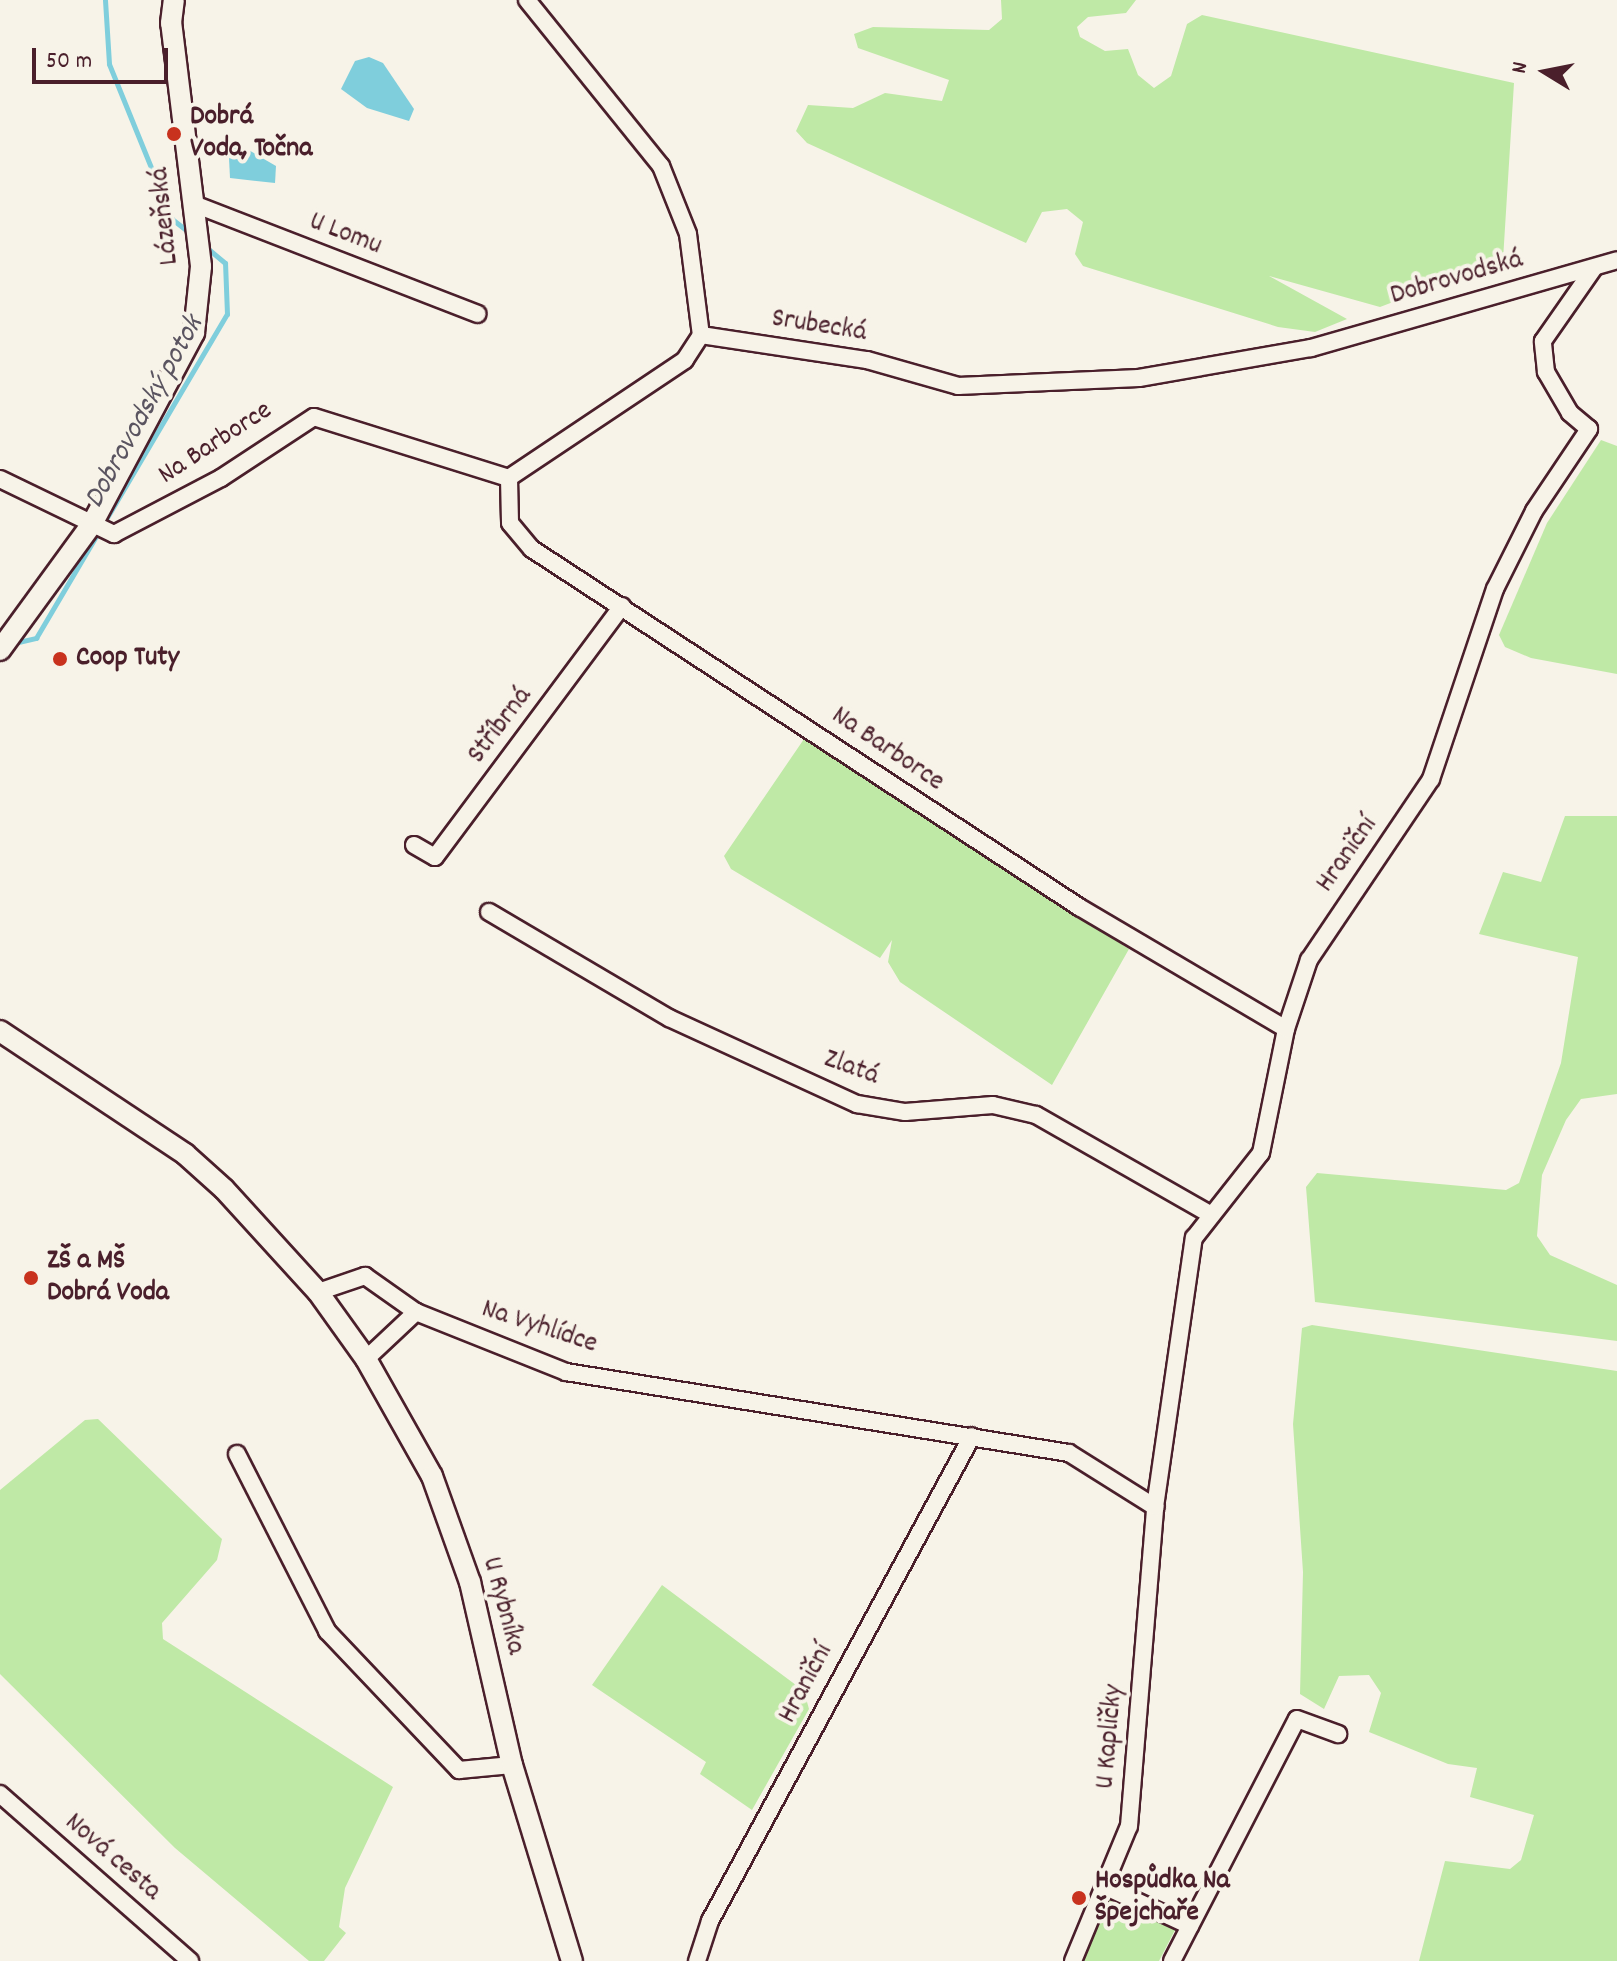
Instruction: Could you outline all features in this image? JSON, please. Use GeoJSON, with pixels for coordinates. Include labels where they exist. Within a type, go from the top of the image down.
{"type":"FeatureCollection","features":[{"type":"Feature","properties":{"kind":"street","name":"Lázeňská"},"geometry":{"type":"LineString","coordinates":[[0,650],[25,622],[95,526],[194,333],[201,266],[171,23],[174,0]]}},
{"type":"Feature","properties":{"kind":"street"},"geometry":{"type":"LineString","coordinates":[[509,478],[685,360],[701,335],[688,234],[661,166],[527,0]]}},
{"type":"Feature","properties":{"kind":"street","name":"U Lomu"},"geometry":{"type":"LineString","coordinates":[[195,213],[477,314]]}},
{"type":"Feature","properties":{"kind":"street","name":"Dobrovodská"},"geometry":{"type":"LineString","coordinates":[[1311,348],[1617,260]]}},
{"type":"Feature","properties":{"kind":"street","name":"Hraniční"},"geometry":{"type":"LineString","coordinates":[[1155,1507],[1180,1296],[1194,1238],[1208,1213],[1261,1153],[1286,1029],[1323,934],[1431,779],[1495,589],[1534,511],[1589,429],[1570,413],[1546,372],[1543,341],[1594,268]]}},
{"type":"Feature","properties":{"kind":"street","name":"Srubecká"},"geometry":{"type":"LineString","coordinates":[[701,335],[1002,389],[1139,378],[1311,348]]}},
{"type":"Feature","properties":{"kind":"street","name":"Na Barborce"},"geometry":{"type":"LineString","coordinates":[[0,479],[114,534],[221,478],[304,419],[327,419],[509,478],[510,523],[532,549],[1079,907],[1286,1029]]}},
{"type":"Feature","properties":{"kind":"street","name":"Stříbrná"},"geometry":{"type":"LineString","coordinates":[[414,845],[435,857],[622,606]]}},
{"type":"Feature","properties":{"kind":"street","name":"Zlatá"},"geometry":{"type":"LineString","coordinates":[[489,912],[669,1018],[857,1104],[905,1112],[993,1105],[1036,1115],[1208,1213]]}},
{"type":"Feature","properties":{"kind":"street"},"geometry":{"type":"LineString","coordinates":[[0,1031],[185,1154],[318,1292]]}},
{"type":"Feature","properties":{"kind":"street","name":"Na Vyhlídce"},"geometry":{"type":"LineString","coordinates":[[318,1292],[365,1276],[416,1312],[566,1372],[1069,1453],[1155,1507]]}},
{"type":"Feature","properties":{"kind":"street","name":"U Rybníka"},"geometry":{"type":"LineString","coordinates":[[318,1292],[366,1359],[432,1476],[470,1582],[512,1765],[572,1961]]}},
{"type":"Feature","properties":{"kind":"street"},"geometry":{"type":"LineString","coordinates":[[366,1359],[416,1312]]}},
{"type":"Feature","properties":{"kind":"street","name":"Hraniční"},"geometry":{"type":"LineString","coordinates":[[697,1961],[717,1908],[972,1436]]}},
{"type":"Feature","properties":{"kind":"street"},"geometry":{"type":"LineString","coordinates":[[237,1454],[327,1631],[459,1770],[512,1765]]}},
{"type":"Feature","properties":{"kind":"street","name":"U Kapličky"},"geometry":{"type":"LineString","coordinates":[[1073,1961],[1129,1826],[1155,1507]]}},
{"type":"Feature","properties":{"kind":"street"},"geometry":{"type":"LineString","coordinates":[[1172,1961],[1297,1719],[1338,1734]]}},
{"type":"Feature","properties":{"kind":"street","name":"Nová cesta"},"geometry":{"type":"LineString","coordinates":[[0,1794],[190,1961]]}},
{"type":"Feature","properties":{"kind":"street"},"geometry":{"type":"LineString","coordinates":[[1104,1886],[1190,1926]]}},
{"type":"Feature","properties":{"kind":"green space"},"geometry":{"type":"Polygon","coordinates":[[[1001,0],[1136,0],[1126,13],[1088,17],[1077,27],[1080,37],[1105,51],[1128,49],[1138,75],[1154,88],[1171,76],[1187,24],[1202,15],[1514,83],[1503,260],[1380,307],[1269,276],[1347,319],[1315,332],[1278,327],[1083,266],[1075,254],[1083,222],[1067,209],[1042,212],[1026,243],[807,143],[796,131],[808,105],[853,108],[885,93],[942,101],[949,80],[858,48],[854,34],[873,27],[989,30],[1002,19],[1001,0]]]}},
{"type":"Feature","properties":{"kind":"green space"},"geometry":{"type":"Polygon","coordinates":[[[1601,440],[1617,446],[1617,674],[1531,658],[1505,647],[1499,635],[1547,523],[1601,440]]]}},
{"type":"Feature","properties":{"kind":"green space"},"geometry":{"type":"Polygon","coordinates":[[[804,739],[1129,949],[1052,1085],[900,982],[888,962],[892,940],[880,958],[731,869],[724,856],[804,739]]]}},
{"type":"Feature","properties":{"kind":"green space"},"geometry":{"type":"Polygon","coordinates":[[[1565,816],[1617,816],[1617,1094],[1581,1099],[1566,1120],[1542,1175],[1537,1236],[1550,1255],[1617,1285],[1617,1341],[1315,1302],[1306,1187],[1317,1173],[1506,1190],[1519,1183],[1561,1063],[1578,957],[1479,934],[1503,872],[1541,882],[1565,816]]]}},
{"type":"Feature","properties":{"kind":"green space"},"geometry":{"type":"Polygon","coordinates":[[[1312,1325],[1617,1371],[1617,1961],[1419,1961],[1445,1861],[1510,1869],[1521,1860],[1534,1815],[1470,1797],[1477,1768],[1448,1764],[1369,1732],[1381,1693],[1369,1675],[1339,1676],[1324,1709],[1300,1694],[1303,1572],[1293,1424],[1302,1328],[1312,1325]]]}},
{"type":"Feature","properties":{"kind":"green space"},"geometry":{"type":"Polygon","coordinates":[[[98,1419],[222,1539],[217,1560],[162,1623],[163,1639],[393,1787],[345,1888],[339,1927],[346,1933],[324,1961],[309,1961],[175,1848],[0,1674],[0,1490],[85,1420],[98,1419]]]}},
{"type":"Feature","properties":{"kind":"green space"},"geometry":{"type":"Polygon","coordinates":[[[662,1585],[804,1691],[809,1709],[752,1810],[700,1774],[706,1762],[592,1685],[662,1585]]]}},
{"type":"Feature","properties":{"kind":"green space"},"geometry":{"type":"Polygon","coordinates":[[[1109,1899],[1175,1930],[1159,1961],[1083,1961],[1109,1899]]]}},
{"type":"Feature","properties":{"kind":"water"},"geometry":{"type":"Polygon","coordinates":[[[369,57],[383,63],[414,109],[409,121],[367,108],[341,89],[355,61],[369,57]]]}},
{"type":"Feature","properties":{"kind":"water"},"geometry":{"type":"Polygon","coordinates":[[[228,138],[276,166],[275,183],[230,178],[228,138]]]}},
{"type":"Feature","properties":{"kind":"waterway","name":"Dobrovodský potok"},"geometry":{"type":"LineString","coordinates":[[105,0],[109,64],[172,219],[190,233]]}},
{"type":"Feature","properties":{"kind":"waterway","name":"Dobrovodský potok"},"geometry":{"type":"LineString","coordinates":[[14,643],[36,638],[227,314],[225,263],[207,248]]}},
{"type":"Feature","properties":{"kind":"place","name":"Dobrá Voda, Točna"},"geometry":{"type":"Point","coordinates":[174,134]}},
{"type":"Feature","properties":{"kind":"place","name":"Coop Tuty"},"geometry":{"type":"Point","coordinates":[60,659]}},
{"type":"Feature","properties":{"kind":"place","name":"ZŠ a MŠ Dobrá Voda"},"geometry":{"type":"Point","coordinates":[31,1278]}},
{"type":"Feature","properties":{"kind":"place","name":"Hospůdka Na Špejchaře"},"geometry":{"type":"Point","coordinates":[1079,1898]}}]}
